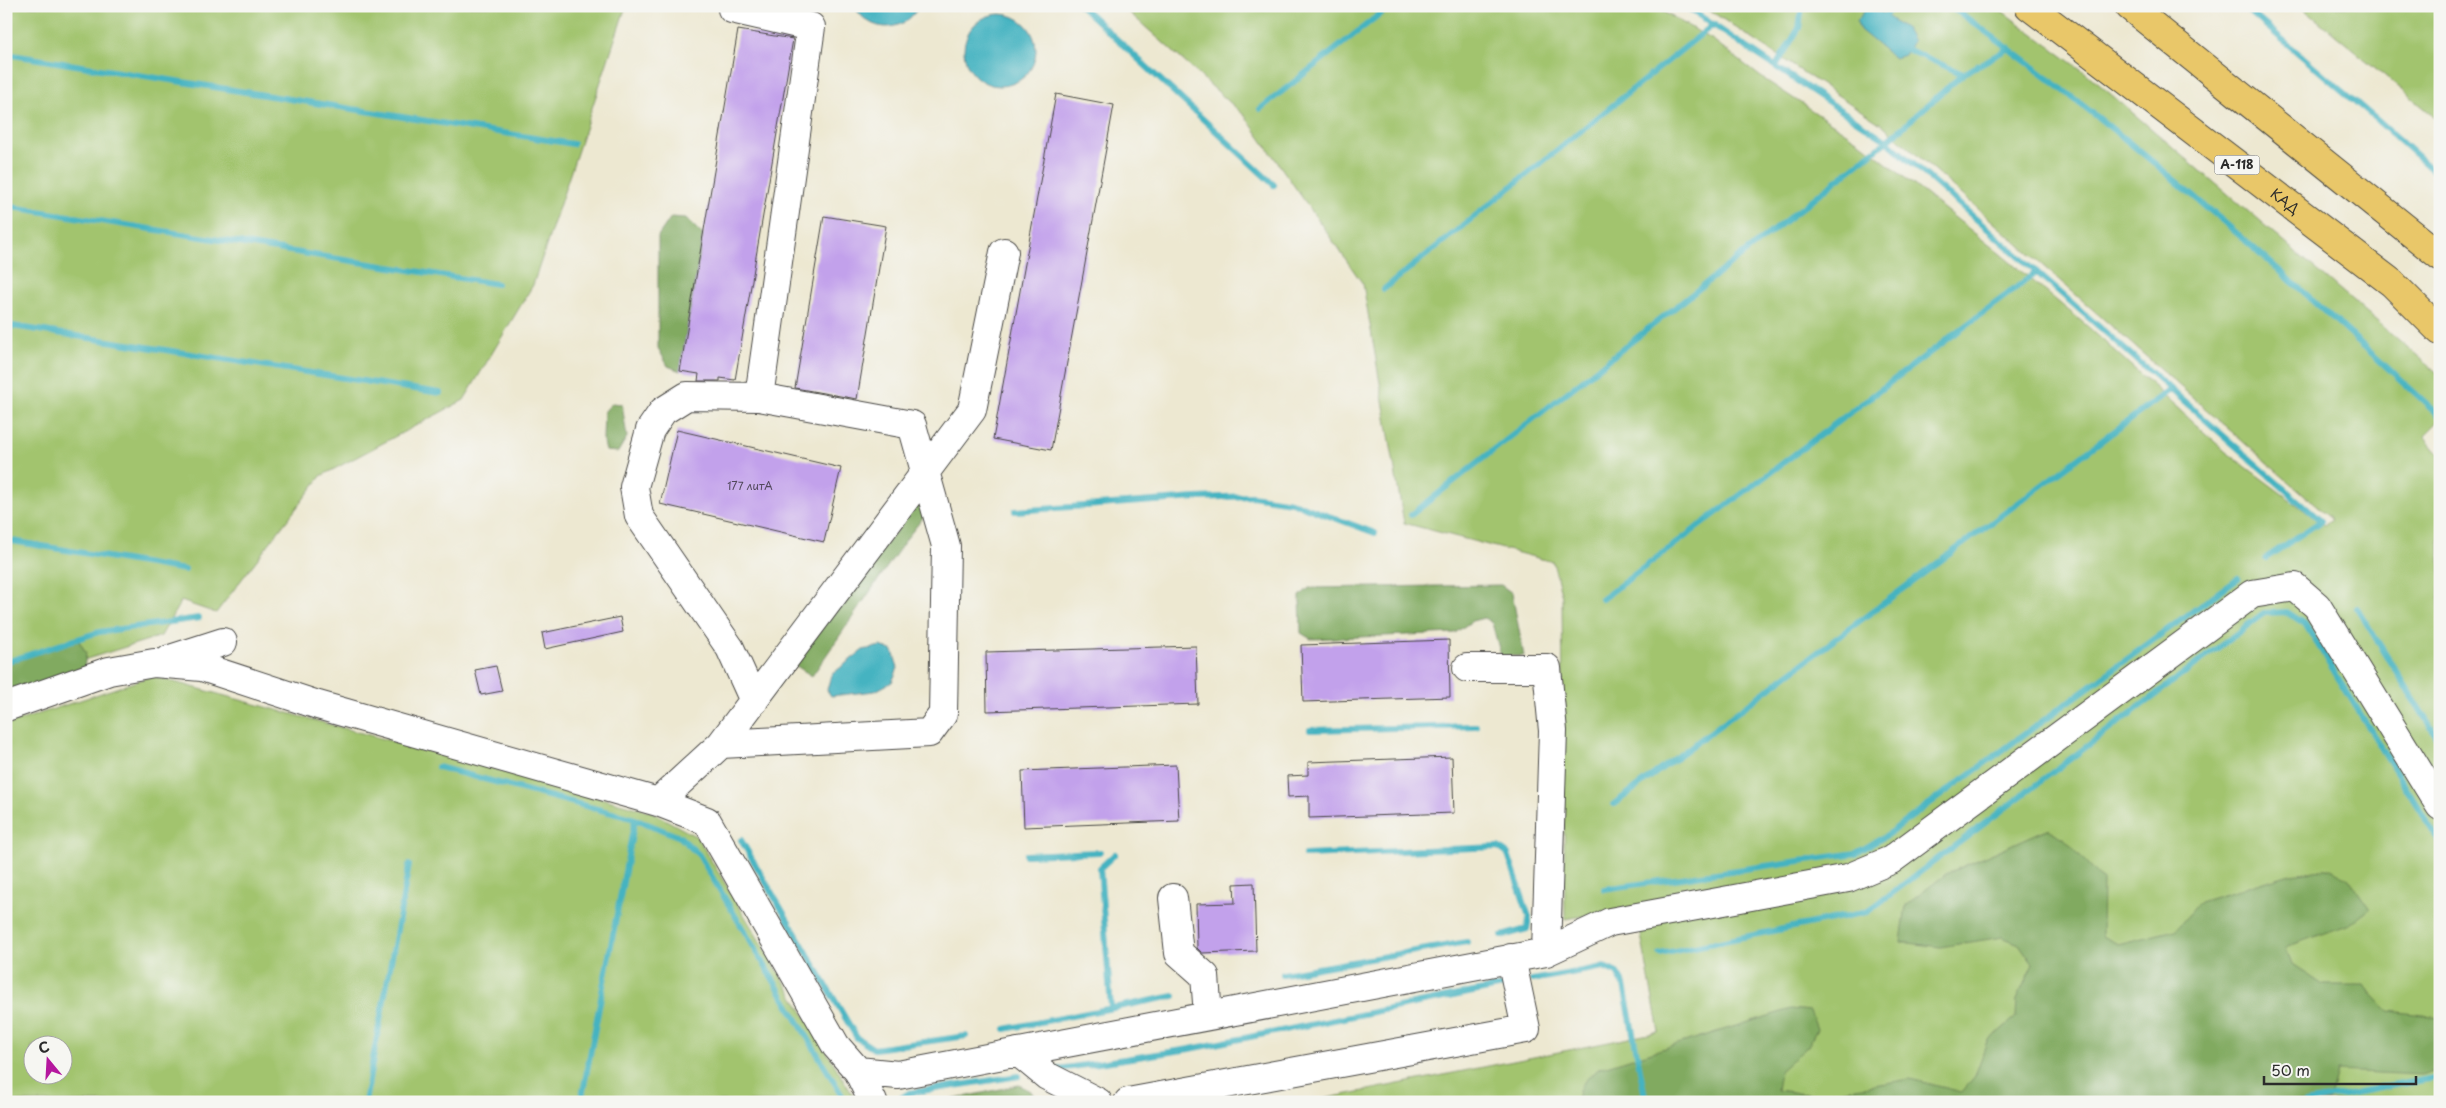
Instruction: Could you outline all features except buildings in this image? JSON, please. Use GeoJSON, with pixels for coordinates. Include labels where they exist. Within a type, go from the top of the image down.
{"type":"FeatureCollection","features":[{"type":"Feature","properties":{"kind":"highway","name":"КАД"},"geometry":{"type":"LineString","coordinates":[[2029,6],[2392,283],[2440,330]]}},
{"type":"Feature","properties":{"kind":"highway"},"geometry":{"type":"LineString","coordinates":[[2129,6],[2440,256]]}},
{"type":"Feature","properties":{"kind":"street"},"geometry":{"type":"LineString","coordinates":[[732,9],[811,27],[759,397]]}},
{"type":"Feature","properties":{"kind":"street"},"geometry":{"type":"LineString","coordinates":[[658,802],[721,744],[972,410],[1004,252]]}},
{"type":"Feature","properties":{"kind":"street"},"geometry":{"type":"LineString","coordinates":[[721,744],[929,733],[943,714],[946,546],[912,425],[759,397],[686,396],[663,411],[650,430],[634,487],[639,516],[730,648],[754,701]]}},
{"type":"Feature","properties":{"kind":"street"},"geometry":{"type":"LineString","coordinates":[[858,1071],[898,1075],[1546,952],[1610,922],[1848,878],[1891,860],[2252,594],[2286,588],[2295,587],[2317,606],[2440,806]]}},
{"type":"Feature","properties":{"kind":"street"},"geometry":{"type":"LineString","coordinates":[[6,707],[109,671],[154,663],[223,642]]}},
{"type":"Feature","properties":{"kind":"street"},"geometry":{"type":"LineString","coordinates":[[154,663],[202,666],[318,705],[658,802],[707,821],[836,1046],[858,1071],[872,1102]]}},
{"type":"Feature","properties":{"kind":"street"},"geometry":{"type":"LineString","coordinates":[[1467,668],[1547,668],[1553,731],[1546,952]]}},
{"type":"Feature","properties":{"kind":"street"},"geometry":{"type":"LineString","coordinates":[[1174,898],[1179,953],[1205,976],[1208,1016]]}},
{"type":"Feature","properties":{"kind":"street"},"geometry":{"type":"LineString","coordinates":[[1128,1102],[1526,1028],[1511,958]]}},
{"type":"Feature","properties":{"kind":"street"},"geometry":{"type":"LineString","coordinates":[[1018,1052],[1047,1076],[1098,1102]]}},
{"type":"Feature","properties":{"kind":"green space"},"geometry":{"type":"Polygon","coordinates":[[[16,6],[626,6],[533,285],[464,400],[321,476],[216,613],[181,601],[161,636],[6,684],[6,13],[16,6]]]}},
{"type":"Feature","properties":{"kind":"green space"},"geometry":{"type":"Polygon","coordinates":[[[1122,6],[1653,6],[1713,40],[1761,77],[1860,142],[2086,325],[2226,452],[2324,525],[2332,520],[1884,126],[1703,6],[1995,6],[2086,73],[2440,375],[2440,420],[2424,436],[2440,455],[2440,1102],[1308,1102],[1659,1032],[1636,908],[1565,919],[1562,597],[1553,562],[1404,523],[1363,284],[1245,116],[1122,6]]]}},
{"type":"Feature","properties":{"kind":"green space"},"geometry":{"type":"Polygon","coordinates":[[[2300,6],[2440,6],[2440,121],[2300,6]]]}},
{"type":"Feature","properties":{"kind":"green space"},"geometry":{"type":"Polygon","coordinates":[[[671,217],[686,218],[703,235],[680,371],[668,366],[658,348],[658,236],[671,217]]]}},
{"type":"Feature","properties":{"kind":"green space"},"geometry":{"type":"Polygon","coordinates":[[[612,403],[622,404],[627,437],[618,452],[606,451],[603,439],[604,412],[612,403]]]}},
{"type":"Feature","properties":{"kind":"green space"},"geometry":{"type":"Polygon","coordinates":[[[918,504],[927,513],[907,538],[812,676],[790,662],[918,504]]]}},
{"type":"Feature","properties":{"kind":"green space"},"geometry":{"type":"Polygon","coordinates":[[[1501,585],[1512,593],[1524,656],[1501,656],[1492,623],[1484,618],[1472,621],[1455,633],[1311,639],[1301,633],[1300,596],[1309,588],[1501,585]]]}},
{"type":"Feature","properties":{"kind":"green space"},"geometry":{"type":"Polygon","coordinates":[[[78,639],[86,653],[84,670],[6,697],[6,662],[78,639]]]}},
{"type":"Feature","properties":{"kind":"green space"},"geometry":{"type":"Polygon","coordinates":[[[152,676],[652,812],[697,837],[857,1102],[6,1102],[6,725],[152,676]]]}},
{"type":"Feature","properties":{"kind":"green space"},"geometry":{"type":"Polygon","coordinates":[[[2047,829],[2064,838],[2103,881],[2102,936],[2118,944],[2175,930],[2200,902],[2290,874],[2331,869],[2348,878],[2370,909],[2350,924],[2286,947],[2292,964],[2323,985],[2364,985],[2389,1011],[2440,1017],[2440,1069],[2421,1075],[2337,1071],[2329,1102],[1578,1102],[1581,1086],[1600,1068],[1791,1009],[1810,1011],[1817,1029],[1808,1046],[1780,1071],[1777,1090],[1814,1095],[1910,1079],[1962,1092],[1975,1076],[1987,1042],[2016,1017],[2017,999],[2033,964],[2019,944],[2002,937],[1940,947],[1901,942],[1906,905],[1946,874],[2047,829]]]}},
{"type":"Feature","properties":{"kind":"green space"},"geometry":{"type":"Polygon","coordinates":[[[1019,1085],[1031,1091],[1037,1102],[941,1102],[1019,1085]]]}},
{"type":"Feature","properties":{"kind":"green space"},"geometry":{"type":"Polygon","coordinates":[[[1066,1098],[1076,1102],[1037,1102],[1066,1098]]]}},
{"type":"Feature","properties":{"kind":"water"},"geometry":{"type":"Polygon","coordinates":[[[854,6],[919,6],[905,22],[887,27],[869,22],[854,6]]]}},
{"type":"Feature","properties":{"kind":"water"},"geometry":{"type":"Polygon","coordinates":[[[1874,7],[1907,30],[1913,41],[1905,55],[1894,58],[1860,30],[1857,22],[1865,9],[1874,7]]]}},
{"type":"Feature","properties":{"kind":"water"},"geometry":{"type":"Polygon","coordinates":[[[1000,14],[1014,17],[1026,24],[1033,36],[1036,50],[1033,64],[1026,76],[1014,83],[1000,86],[986,83],[974,76],[967,64],[964,50],[967,36],[974,24],[986,17],[1000,14]]]}},
{"type":"Feature","properties":{"kind":"water"},"geometry":{"type":"Polygon","coordinates":[[[881,646],[893,651],[898,668],[892,682],[875,691],[831,696],[827,690],[831,675],[863,650],[881,646]]]}},
{"type":"Feature","properties":{"kind":"waterway"},"geometry":{"type":"LineString","coordinates":[[1081,6],[1274,185]]}},
{"type":"Feature","properties":{"kind":"waterway"},"geometry":{"type":"LineString","coordinates":[[1260,109],[1390,6]]}},
{"type":"Feature","properties":{"kind":"waterway"},"geometry":{"type":"LineString","coordinates":[[1685,6],[1887,141],[2321,521],[2266,558]]}},
{"type":"Feature","properties":{"kind":"waterway"},"geometry":{"type":"LineString","coordinates":[[1776,66],[1799,28],[1802,6]]}},
{"type":"Feature","properties":{"kind":"waterway"},"geometry":{"type":"LineString","coordinates":[[1886,14],[1892,6]]}},
{"type":"Feature","properties":{"kind":"waterway"},"geometry":{"type":"LineString","coordinates":[[1950,6],[2078,102],[2201,203],[2322,308],[2440,416]]}},
{"type":"Feature","properties":{"kind":"waterway"},"geometry":{"type":"LineString","coordinates":[[2243,6],[2378,121],[2440,177]]}},
{"type":"Feature","properties":{"kind":"waterway"},"geometry":{"type":"LineString","coordinates":[[1384,289],[1714,24]]}},
{"type":"Feature","properties":{"kind":"waterway"},"geometry":{"type":"LineString","coordinates":[[1411,515],[1887,141],[1963,74],[2009,48]]}},
{"type":"Feature","properties":{"kind":"waterway"},"geometry":{"type":"LineString","coordinates":[[1909,50],[1963,74]]}},
{"type":"Feature","properties":{"kind":"waterway"},"geometry":{"type":"LineString","coordinates":[[6,54],[573,144]]}},
{"type":"Feature","properties":{"kind":"waterway"},"geometry":{"type":"LineString","coordinates":[[6,206],[497,284]]}},
{"type":"Feature","properties":{"kind":"waterway"},"geometry":{"type":"LineString","coordinates":[[1602,599],[2037,272]]}},
{"type":"Feature","properties":{"kind":"waterway"},"geometry":{"type":"LineString","coordinates":[[6,325],[440,393]]}},
{"type":"Feature","properties":{"kind":"waterway"},"geometry":{"type":"LineString","coordinates":[[1614,804],[2171,389]]}},
{"type":"Feature","properties":{"kind":"waterway"},"geometry":{"type":"LineString","coordinates":[[1015,511],[1196,498],[1252,496],[1291,502],[1375,533]]}},
{"type":"Feature","properties":{"kind":"waterway"},"geometry":{"type":"LineString","coordinates":[[6,540],[185,570]]}},
{"type":"Feature","properties":{"kind":"waterway"},"geometry":{"type":"LineString","coordinates":[[1604,889],[1856,853],[1884,837],[2238,578]]}},
{"type":"Feature","properties":{"kind":"waterway"},"geometry":{"type":"LineString","coordinates":[[2357,608],[2440,742]]}},
{"type":"Feature","properties":{"kind":"waterway"},"geometry":{"type":"LineString","coordinates":[[1660,954],[1867,912],[2264,613],[2287,612],[2305,624],[2440,843]]}},
{"type":"Feature","properties":{"kind":"waterway"},"geometry":{"type":"LineString","coordinates":[[6,662],[99,632],[199,618]]}},
{"type":"Feature","properties":{"kind":"waterway"},"geometry":{"type":"LineString","coordinates":[[1310,730],[1476,726]]}},
{"type":"Feature","properties":{"kind":"waterway"},"geometry":{"type":"LineString","coordinates":[[438,767],[635,819],[680,837],[699,855],[846,1102]]}},
{"type":"Feature","properties":{"kind":"waterway"},"geometry":{"type":"LineString","coordinates":[[581,1102],[635,819]]}},
{"type":"Feature","properties":{"kind":"waterway"},"geometry":{"type":"LineString","coordinates":[[741,840],[857,1038],[874,1049],[966,1036]]}},
{"type":"Feature","properties":{"kind":"waterway"},"geometry":{"type":"LineString","coordinates":[[1305,855],[1498,847],[1508,854],[1529,917],[1527,929],[1502,936]]}},
{"type":"Feature","properties":{"kind":"waterway"},"geometry":{"type":"LineString","coordinates":[[1026,855],[1100,852]]}},
{"type":"Feature","properties":{"kind":"waterway"},"geometry":{"type":"LineString","coordinates":[[1111,1008],[1100,868],[1115,854]]}},
{"type":"Feature","properties":{"kind":"waterway"},"geometry":{"type":"LineString","coordinates":[[365,1102],[409,865]]}},
{"type":"Feature","properties":{"kind":"waterway"},"geometry":{"type":"LineString","coordinates":[[1283,974],[1467,942]]}},
{"type":"Feature","properties":{"kind":"waterway"},"geometry":{"type":"LineString","coordinates":[[1532,980],[1604,967],[1617,973],[1624,985],[1646,1102]]}},
{"type":"Feature","properties":{"kind":"waterway"},"geometry":{"type":"LineString","coordinates":[[1059,1069],[1190,1049],[1503,986]]}},
{"type":"Feature","properties":{"kind":"waterway"},"geometry":{"type":"LineString","coordinates":[[1005,1029],[1174,996]]}},
{"type":"Feature","properties":{"kind":"waterway"},"geometry":{"type":"LineString","coordinates":[[900,1102],[901,1098],[909,1093],[1019,1076]]}},
{"type":"Feature","properties":{"kind":"waterway"},"geometry":{"type":"LineString","coordinates":[[2306,1102],[2440,1077]]}}]}
